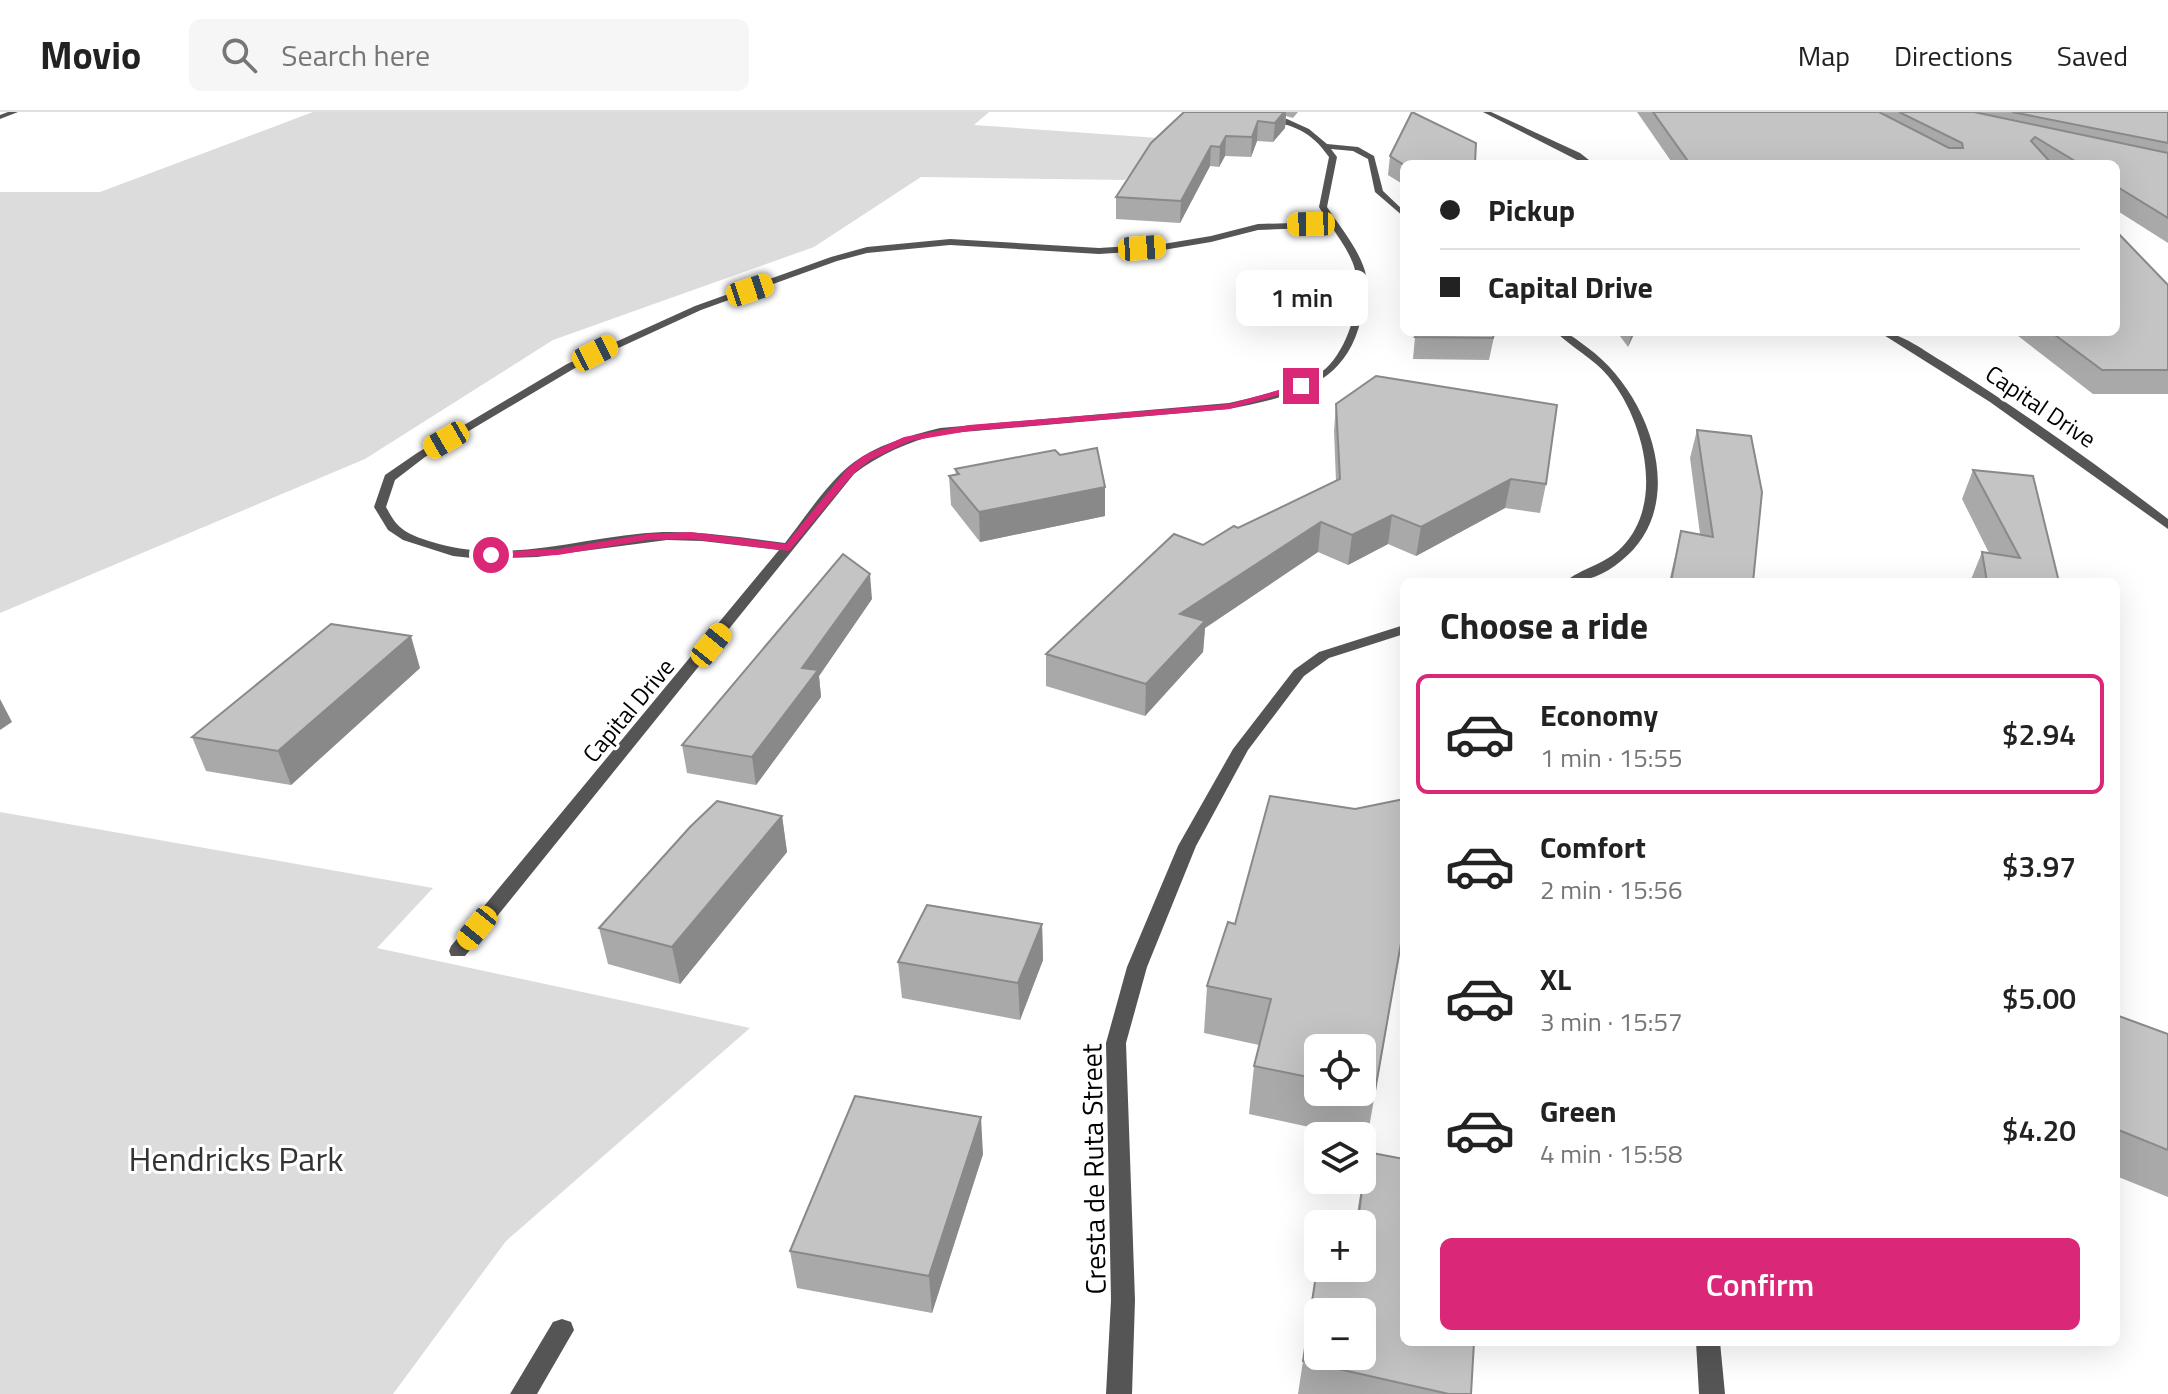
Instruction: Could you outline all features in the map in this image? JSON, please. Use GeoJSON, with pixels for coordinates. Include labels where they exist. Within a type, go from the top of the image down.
{"type":"FeatureCollection","features":[{"type":"Feature","properties":{"kind":"street"},"geometry":{"type":"LineString","coordinates":[[0,117],[15,112]]}},
{"type":"Feature","properties":{"kind":"street"},"geometry":{"type":"LineString","coordinates":[[1247,112],[1298,125],[1321,138],[1327,146],[1355,149],[1371,158],[1379,192],[1400,211]]}},
{"type":"Feature","properties":{"kind":"street"},"geometry":{"type":"LineString","coordinates":[[1486,112],[1584,160]]}},
{"type":"Feature","properties":{"kind":"street","name":"Capital Drive"},"geometry":{"type":"LineString","coordinates":[[458,951],[850,471],[867,458],[907,439],[969,428],[1229,406],[1267,398],[1323,376],[1337,363],[1351,341],[1363,293],[1360,270],[1323,207],[1333,157],[1327,146]]}},
{"type":"Feature","properties":{"kind":"street"},"geometry":{"type":"LineString","coordinates":[[789,547],[691,535],[647,537],[558,552],[471,555],[413,540],[394,529],[380,507],[389,478],[421,455],[571,366],[698,308],[834,259],[880,248],[950,242],[1099,251],[1187,243],[1258,227],[1333,224]]}},
{"type":"Feature","properties":{"kind":"street"},"geometry":{"type":"LineString","coordinates":[[1566,336],[1610,371],[1638,415],[1649,450],[1650,498],[1641,531],[1620,557],[1580,578]]}},
{"type":"Feature","properties":{"kind":"street","name":"Capital Drive"},"geometry":{"type":"LineString","coordinates":[[1891,336],[1927,356],[2094,468],[2168,525]]}},
{"type":"Feature","properties":{"kind":"street","name":"Cresta de Ruta Street"},"geometry":{"type":"LineString","coordinates":[[1119,1394],[1123,1300],[1116,1043],[1137,967],[1195,833],[1241,749],[1299,673],[1324,655],[1400,630]]}},
{"type":"Feature","properties":{"kind":"street"},"geometry":{"type":"LineString","coordinates":[[523,1394],[562,1330]]}},
{"type":"Feature","properties":{"kind":"street"},"geometry":{"type":"LineString","coordinates":[[1708,1346],[1712,1394]]}},
{"type":"Feature","properties":{"kind":"green space"},"geometry":{"type":"Polygon","coordinates":[[[313,112],[989,112],[974,125],[1159,138],[1125,180],[921,177],[814,247],[553,340],[365,459],[0,613],[0,192],[100,192],[313,112]]]}},
{"type":"Feature","properties":{"kind":"green space","name":"Hendricks Park"},"geometry":{"type":"Polygon","coordinates":[[[0,812],[433,888],[377,948],[750,1028],[506,1241],[393,1394],[0,1394],[0,812]]]}},
{"type":"Feature","properties":{"kind":"building"},"geometry":{"type":"Polygon","coordinates":[[[1184,112],[1284,112],[1275,123],[1258,121],[1252,137],[1226,136],[1220,147],[1211,146],[1181,201],[1116,197],[1151,143],[1184,112]]]}},
{"type":"Feature","properties":{"kind":"building"},"geometry":{"type":"Polygon","coordinates":[[[1412,112],[1476,143],[1475,160],[1400,160],[1400,162],[1390,156],[1412,112]]]}},
{"type":"Feature","properties":{"kind":"building"},"geometry":{"type":"Polygon","coordinates":[[[1653,112],[1879,112],[1949,148],[1963,148],[1962,143],[1899,112],[1974,112],[2168,153],[2168,218],[2120,188],[2120,160],[2073,160],[2035,137],[2031,141],[2048,160],[1687,160],[1653,112]]]}},
{"type":"Feature","properties":{"kind":"building"},"geometry":{"type":"Polygon","coordinates":[[[2012,112],[2168,112],[2168,143],[2012,112]]]}},
{"type":"Feature","properties":{"kind":"building"},"geometry":{"type":"Polygon","coordinates":[[[2120,235],[2168,285],[2168,370],[2102,370],[2056,336],[2120,336],[2120,235]]]}},
{"type":"Feature","properties":{"kind":"building"},"geometry":{"type":"Polygon","coordinates":[[[1416,336],[1493,336],[1493,338],[1416,336]]]}},
{"type":"Feature","properties":{"kind":"building"},"geometry":{"type":"Polygon","coordinates":[[[1376,376],[1557,405],[1546,484],[1511,479],[1421,527],[1392,515],[1352,535],[1321,522],[1180,614],[1205,621],[1146,684],[1046,654],[1174,534],[1203,545],[1234,526],[1238,528],[1340,479],[1336,404],[1376,376]]]}},
{"type":"Feature","properties":{"kind":"building"},"geometry":{"type":"Polygon","coordinates":[[[1697,430],[1751,436],[1762,492],[1753,578],[1672,578],[1681,531],[1713,537],[1697,430]]]}},
{"type":"Feature","properties":{"kind":"building"},"geometry":{"type":"Polygon","coordinates":[[[1097,448],[1105,487],[979,512],[949,476],[959,474],[955,469],[1055,450],[1060,455],[1097,448]]]}},
{"type":"Feature","properties":{"kind":"building"},"geometry":{"type":"Polygon","coordinates":[[[1973,470],[2033,476],[2058,578],[1986,578],[1982,552],[2020,558],[1973,470]]]}},
{"type":"Feature","properties":{"kind":"building"},"geometry":{"type":"Polygon","coordinates":[[[843,554],[870,574],[802,668],[818,670],[752,757],[682,745],[843,554]]]}},
{"type":"Feature","properties":{"kind":"building"},"geometry":{"type":"Polygon","coordinates":[[[331,624],[411,636],[278,751],[192,737],[331,624]]]}},
{"type":"Feature","properties":{"kind":"building"},"geometry":{"type":"Polygon","coordinates":[[[1270,796],[1355,809],[1400,800],[1400,949],[1376,1085],[1376,1034],[1304,1034],[1304,1076],[1254,1066],[1271,999],[1207,986],[1228,922],[1235,924],[1270,796]]]}},
{"type":"Feature","properties":{"kind":"building"},"geometry":{"type":"Polygon","coordinates":[[[717,801],[782,816],[672,947],[599,928],[690,827],[717,801]]]}},
{"type":"Feature","properties":{"kind":"building"},"geometry":{"type":"Polygon","coordinates":[[[927,905],[1042,924],[1018,983],[898,962],[927,905]]]}},
{"type":"Feature","properties":{"kind":"building"},"geometry":{"type":"Polygon","coordinates":[[[2120,1016],[2168,1034],[2168,1150],[2120,1131],[2120,1016]]]}},
{"type":"Feature","properties":{"kind":"building"},"geometry":{"type":"Polygon","coordinates":[[[855,1096],[981,1117],[929,1276],[790,1251],[855,1096]]]}},
{"type":"Feature","properties":{"kind":"building"},"geometry":{"type":"Polygon","coordinates":[[[1376,1154],[1400,1158],[1400,1346],[1474,1346],[1471,1394],[1449,1394],[1343,1370],[1376,1370],[1376,1298],[1313,1298],[1315,1282],[1376,1282],[1376,1210],[1359,1210],[1361,1194],[1376,1194],[1376,1154]]]}},
{"type":"Feature","properties":{"kind":"route"},"geometry":{"type":"LineString","coordinates":[[491,555],[558,552],[647,537],[691,535],[789,547],[850,471],[867,458],[907,439],[969,428],[1229,406],[1267,398],[1301,386]]}}]}
